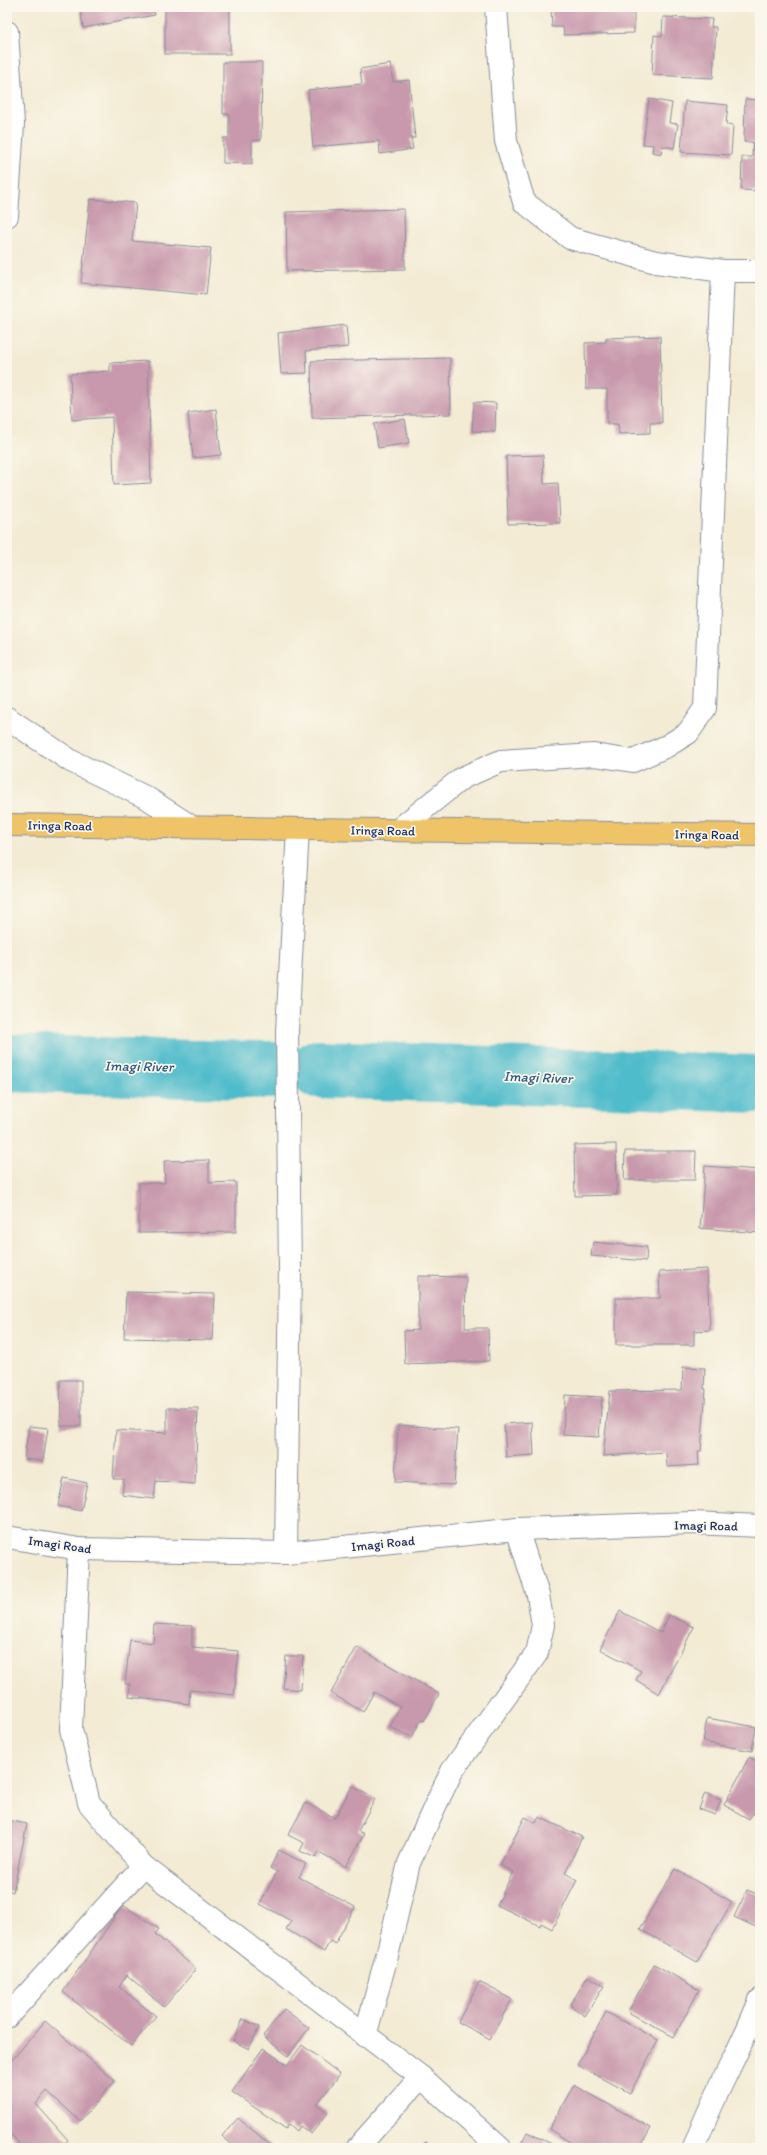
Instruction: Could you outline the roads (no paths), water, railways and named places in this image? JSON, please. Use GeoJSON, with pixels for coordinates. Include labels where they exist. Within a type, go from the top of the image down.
{"type":"FeatureCollection","features":[{"type":"Feature","properties":{"kind":"highway","name":"Iringa Road"},"geometry":{"type":"LineString","coordinates":[[7,824],[760,835]]}},
{"type":"Feature","properties":{"kind":"street"},"geometry":{"type":"LineString","coordinates":[[496,7],[506,141],[524,202],[570,238],[656,262],[723,271],[760,271]]}},
{"type":"Feature","properties":{"kind":"street"},"geometry":{"type":"LineString","coordinates":[[7,32],[13,124],[7,216]]}},
{"type":"Feature","properties":{"kind":"street"},"geometry":{"type":"LineString","coordinates":[[398,830],[462,778],[501,761],[594,755],[633,761],[667,746],[688,733],[705,708],[723,271]]}},
{"type":"Feature","properties":{"kind":"street"},"geometry":{"type":"LineString","coordinates":[[7,718],[71,761],[147,798],[192,827]]}},
{"type":"Feature","properties":{"kind":"street"},"geometry":{"type":"LineString","coordinates":[[286,1553],[290,1270],[287,1032],[298,829]]}},
{"type":"Feature","properties":{"kind":"street","name":"Imagi Road"},"geometry":{"type":"LineString","coordinates":[[7,1536],[79,1549],[286,1553],[517,1529],[692,1524],[760,1526]]}},
{"type":"Feature","properties":{"kind":"street"},"geometry":{"type":"LineString","coordinates":[[365,2036],[388,1952],[409,1863],[452,1771],[537,1653],[543,1625],[538,1595],[517,1529]]}},
{"type":"Feature","properties":{"kind":"street"},"geometry":{"type":"LineString","coordinates":[[79,1549],[71,1729],[89,1803],[143,1866],[421,2077],[500,2148]]}},
{"type":"Feature","properties":{"kind":"street"},"geometry":{"type":"LineString","coordinates":[[7,2017],[143,1866]]}},
{"type":"Feature","properties":{"kind":"street"},"geometry":{"type":"LineString","coordinates":[[694,2148],[732,2060],[748,2030],[760,2000]]}},
{"type":"Feature","properties":{"kind":"street"},"geometry":{"type":"LineString","coordinates":[[358,2148],[421,2077]]}},
{"type":"Feature","properties":{"kind":"waterway","name":"Imagi River"},"geometry":{"type":"LineString","coordinates":[[7,1063],[270,1070]]}},
{"type":"Feature","properties":{"kind":"waterway","name":"Imagi River"},"geometry":{"type":"LineString","coordinates":[[317,1069],[760,1084]]}}]}
